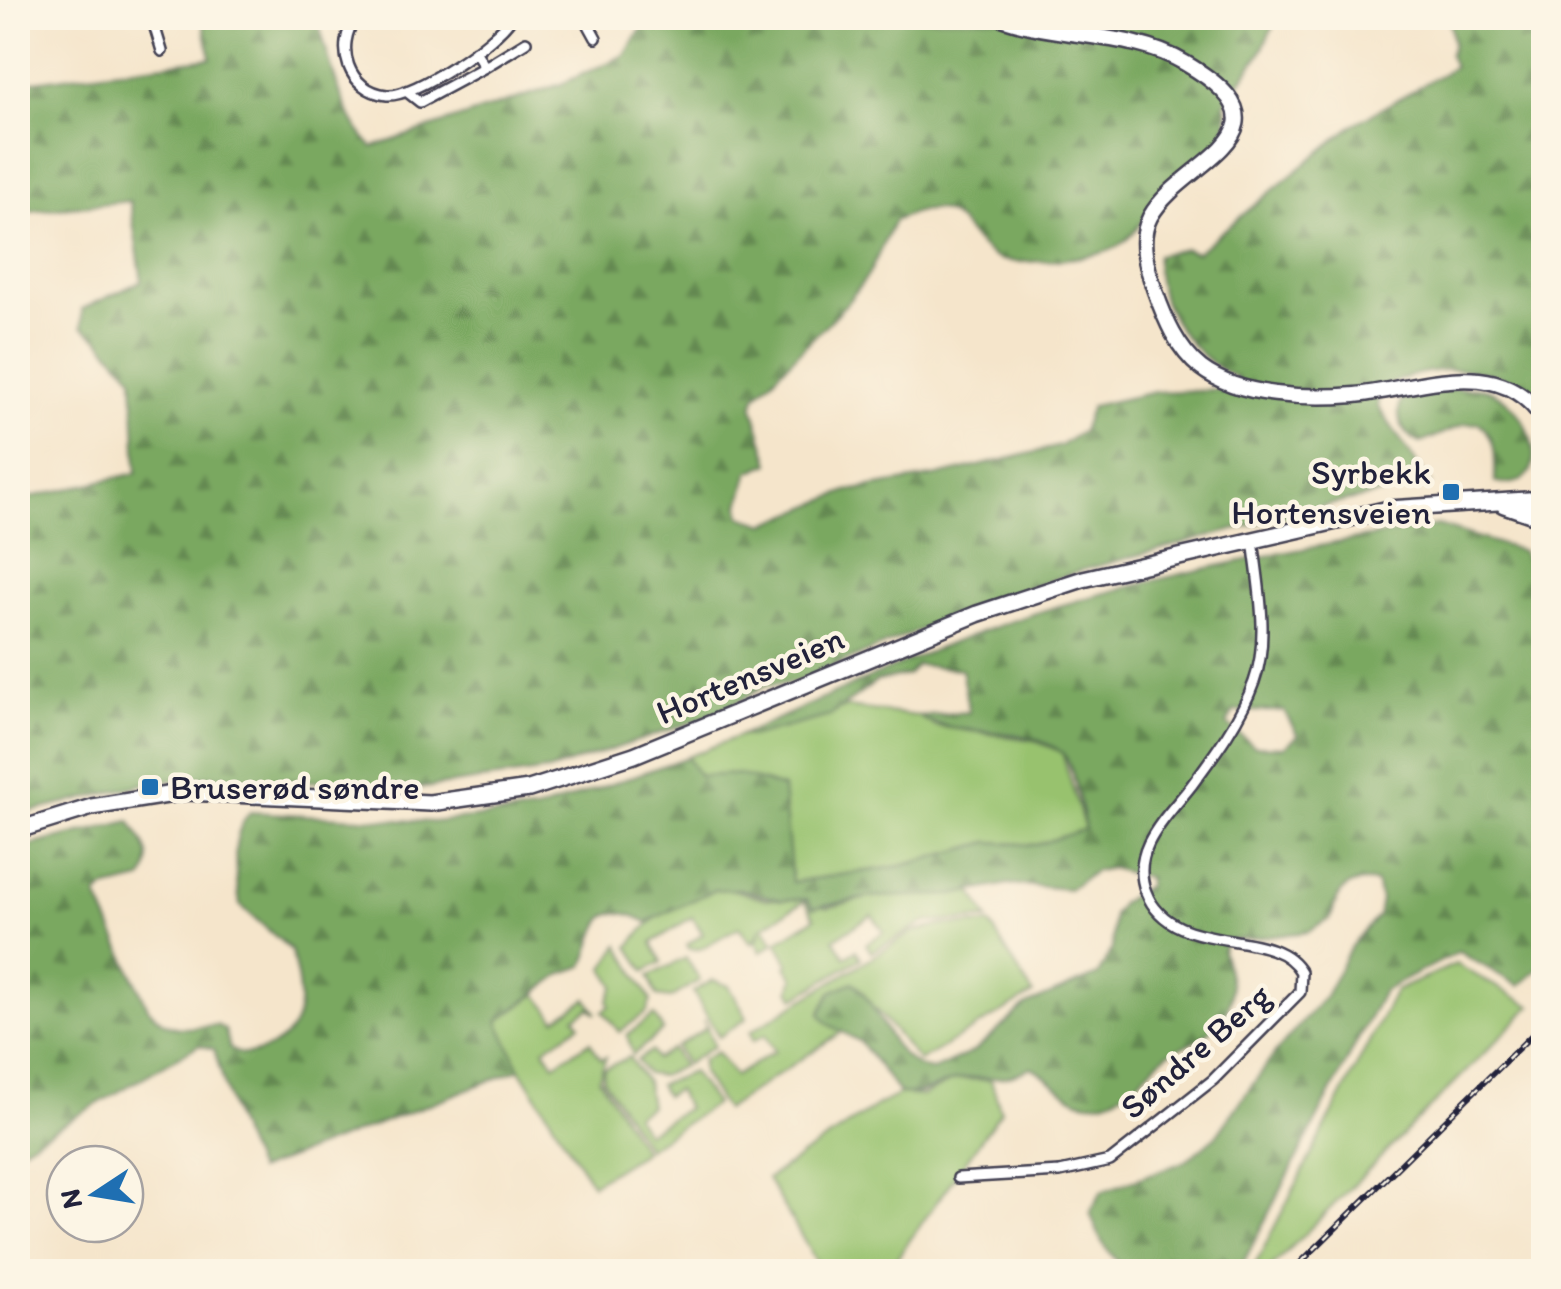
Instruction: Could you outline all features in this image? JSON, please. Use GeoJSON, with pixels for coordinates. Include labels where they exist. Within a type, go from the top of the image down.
{"type":"FeatureCollection","features":[{"type":"Feature","properties":{"kind":"main road"},"geometry":{"type":"LineString","coordinates":[[1002,18],[1160,52],[1204,74],[1230,101],[1235,126],[1226,144],[1160,203],[1145,234],[1149,272],[1166,320],[1199,366],[1244,388],[1330,396],[1456,378],[1488,380],[1523,396],[1544,420]]}},
{"type":"Feature","properties":{"kind":"main road"},"geometry":{"type":"LineString","coordinates":[[1541,520],[1543,498]]}},
{"type":"Feature","properties":{"kind":"main road","name":"Hortensveien"},"geometry":{"type":"LineString","coordinates":[[18,830],[123,800],[186,792],[430,803],[544,786],[634,755],[1022,597],[1389,509],[1543,498]]}},
{"type":"Feature","properties":{"kind":"main road","name":"Hortensveien"},"geometry":{"type":"LineString","coordinates":[[1496,502],[1541,520]]}},
{"type":"Feature","properties":{"kind":"street"},"geometry":{"type":"LineString","coordinates":[[152,18],[162,51]]}},
{"type":"Feature","properties":{"kind":"street"},"geometry":{"type":"LineString","coordinates":[[356,18],[345,47],[353,75],[372,91],[406,91],[475,51],[511,18]]}},
{"type":"Feature","properties":{"kind":"street"},"geometry":{"type":"LineString","coordinates":[[585,18],[596,38]]}},
{"type":"Feature","properties":{"kind":"street"},"geometry":{"type":"LineString","coordinates":[[406,91],[420,102],[526,42]]}},
{"type":"Feature","properties":{"kind":"street"},"geometry":{"type":"LineString","coordinates":[[475,51],[485,67]]}},
{"type":"Feature","properties":{"kind":"street","name":"Søndre Berg"},"geometry":{"type":"LineString","coordinates":[[958,1178],[1072,1171],[1110,1160],[1213,1080],[1300,992],[1304,982],[1295,962],[1265,947],[1184,929],[1155,906],[1143,876],[1143,862],[1156,826],[1224,736],[1256,678],[1262,638],[1253,539]]}},
{"type":"Feature","properties":{"kind":"green space"},"geometry":{"type":"Polygon","coordinates":[[[202,18],[317,18],[345,105],[362,136],[373,147],[561,84],[625,55],[648,18],[1277,18],[1260,54],[1225,103],[1227,124],[1219,142],[1115,248],[1056,260],[1005,261],[983,249],[945,212],[916,212],[894,221],[869,274],[847,303],[756,396],[753,407],[770,463],[749,472],[740,505],[741,516],[766,524],[847,491],[938,476],[1060,446],[1082,431],[1091,406],[1155,392],[1229,389],[1238,378],[1191,344],[1168,311],[1157,273],[1157,255],[1185,249],[1196,253],[1354,124],[1454,67],[1449,55],[1453,44],[1449,18],[1543,18],[1543,403],[1507,379],[1486,373],[1441,370],[1397,381],[1378,391],[1378,407],[1431,484],[1328,505],[1079,571],[979,605],[794,683],[765,686],[717,714],[548,771],[423,788],[213,776],[149,783],[18,815],[18,500],[137,473],[133,377],[99,339],[82,327],[82,309],[142,281],[130,201],[18,212],[18,83],[211,58],[202,18]]]}},
{"type":"Feature","properties":{"kind":"green space"},"geometry":{"type":"Polygon","coordinates":[[[1453,388],[1485,389],[1502,397],[1516,411],[1532,445],[1533,462],[1528,475],[1515,483],[1495,482],[1492,442],[1479,423],[1465,424],[1421,443],[1405,431],[1399,414],[1401,400],[1453,388]]]}},
{"type":"Feature","properties":{"kind":"green space"},"geometry":{"type":"Polygon","coordinates":[[[1438,525],[1522,551],[1543,599],[1543,965],[1519,986],[1459,952],[1383,991],[1239,1271],[1124,1271],[1102,1242],[1090,1213],[1101,1192],[1186,1161],[1216,1136],[1276,1052],[1325,996],[1352,945],[1378,916],[1381,900],[1376,883],[1344,888],[1331,918],[1308,932],[1226,941],[1222,951],[1231,988],[1222,1019],[1201,1038],[1166,1055],[1127,1090],[1108,1100],[1078,1100],[1031,1067],[998,1078],[963,1079],[900,1094],[860,1042],[828,1024],[820,1014],[831,992],[853,982],[896,1046],[918,1066],[933,1070],[975,1051],[1026,1005],[1098,975],[1112,949],[1113,915],[1121,903],[1147,886],[1148,878],[1111,868],[1095,871],[1069,889],[1008,884],[953,895],[870,897],[813,908],[807,899],[781,900],[740,889],[714,890],[647,922],[630,915],[609,915],[602,920],[584,966],[563,973],[498,1021],[520,1069],[257,1171],[234,1118],[214,1049],[199,1045],[18,1150],[18,848],[130,821],[146,849],[147,872],[142,880],[104,889],[97,896],[148,1008],[172,1026],[217,1025],[225,1030],[230,1049],[241,1054],[253,1053],[277,1044],[288,1034],[295,1023],[299,997],[291,950],[240,905],[236,844],[250,812],[433,822],[535,811],[687,757],[699,776],[739,774],[783,788],[792,882],[901,866],[989,842],[1036,845],[1085,829],[1071,768],[1063,754],[1032,738],[953,727],[918,716],[969,712],[961,669],[917,665],[908,675],[877,681],[830,716],[753,736],[741,735],[923,655],[1085,598],[1286,552],[1438,525]],[[1234,711],[1227,724],[1254,746],[1284,747],[1298,736],[1284,711],[1234,711]]]}},
{"type":"Feature","properties":{"kind":"green space"},"geometry":{"type":"Polygon","coordinates":[[[847,707],[918,716],[935,726],[1033,740],[1062,752],[1085,830],[1036,845],[989,842],[901,866],[792,882],[694,773],[687,757],[741,735],[753,736],[847,707]]]}},
{"type":"Feature","properties":{"kind":"green space"},"geometry":{"type":"Polygon","coordinates":[[[727,888],[766,899],[807,899],[827,908],[870,897],[972,891],[988,919],[926,922],[871,952],[866,944],[884,932],[872,915],[834,939],[845,957],[856,950],[861,958],[795,998],[790,990],[794,978],[777,942],[815,918],[805,901],[764,926],[774,943],[761,952],[756,941],[762,927],[752,944],[739,927],[700,949],[689,949],[687,945],[703,934],[692,917],[652,943],[662,962],[645,971],[629,947],[638,935],[671,907],[727,888]]]}},
{"type":"Feature","properties":{"kind":"green space"},"geometry":{"type":"Polygon","coordinates":[[[990,924],[1033,994],[919,1061],[876,1009],[725,1110],[702,1073],[702,1060],[717,1052],[735,1076],[775,1051],[765,1035],[753,1041],[750,1032],[913,932],[942,925],[990,924]]]}},
{"type":"Feature","properties":{"kind":"green space"},"geometry":{"type":"Polygon","coordinates":[[[619,945],[651,1000],[647,1012],[619,1032],[603,1011],[610,1006],[608,1001],[615,986],[604,968],[619,945]]]}},
{"type":"Feature","properties":{"kind":"green space"},"geometry":{"type":"Polygon","coordinates":[[[686,958],[700,980],[671,998],[657,996],[649,976],[686,958]]]}},
{"type":"Feature","properties":{"kind":"green space"},"geometry":{"type":"Polygon","coordinates":[[[1456,964],[1531,1006],[1268,1271],[1252,1271],[1395,991],[1456,964]]]}},
{"type":"Feature","properties":{"kind":"green space"},"geometry":{"type":"Polygon","coordinates":[[[713,980],[729,986],[747,1018],[719,1037],[693,992],[713,980]]]}},
{"type":"Feature","properties":{"kind":"green space"},"geometry":{"type":"Polygon","coordinates":[[[537,994],[556,1019],[587,999],[597,1014],[590,1008],[575,1017],[580,1025],[544,1049],[554,1064],[590,1042],[601,1059],[606,1057],[599,1078],[644,1151],[592,1184],[520,1069],[498,1021],[537,994]]]}},
{"type":"Feature","properties":{"kind":"green space"},"geometry":{"type":"Polygon","coordinates":[[[654,1015],[663,1030],[633,1055],[627,1035],[654,1015]]]}},
{"type":"Feature","properties":{"kind":"green space"},"geometry":{"type":"Polygon","coordinates":[[[704,1020],[714,1046],[686,1064],[676,1047],[706,1028],[704,1020]]]}},
{"type":"Feature","properties":{"kind":"green space"},"geometry":{"type":"Polygon","coordinates":[[[672,1049],[683,1066],[661,1076],[647,1074],[637,1060],[651,1051],[656,1059],[672,1049]]]}},
{"type":"Feature","properties":{"kind":"green space"},"geometry":{"type":"Polygon","coordinates":[[[629,1057],[646,1082],[650,1106],[635,1115],[646,1133],[687,1108],[676,1090],[665,1096],[659,1085],[692,1072],[715,1104],[647,1148],[603,1079],[604,1069],[629,1057]]]}},
{"type":"Feature","properties":{"kind":"green space"},"geometry":{"type":"Polygon","coordinates":[[[956,1079],[991,1080],[1001,1111],[888,1271],[822,1271],[767,1179],[878,1105],[900,1094],[922,1096],[956,1079]]]}},
{"type":"Feature","properties":{"kind":"railway"},"geometry":{"type":"LineString","coordinates":[[1291,1272],[1544,1023]]}},
{"type":"Feature","properties":{"kind":"place","name":"Syrbekk Hortensveien"},"geometry":{"type":"Point","coordinates":[1451,492]}},
{"type":"Feature","properties":{"kind":"place","name":"Bruserød søndre"},"geometry":{"type":"Point","coordinates":[150,787]}}]}
